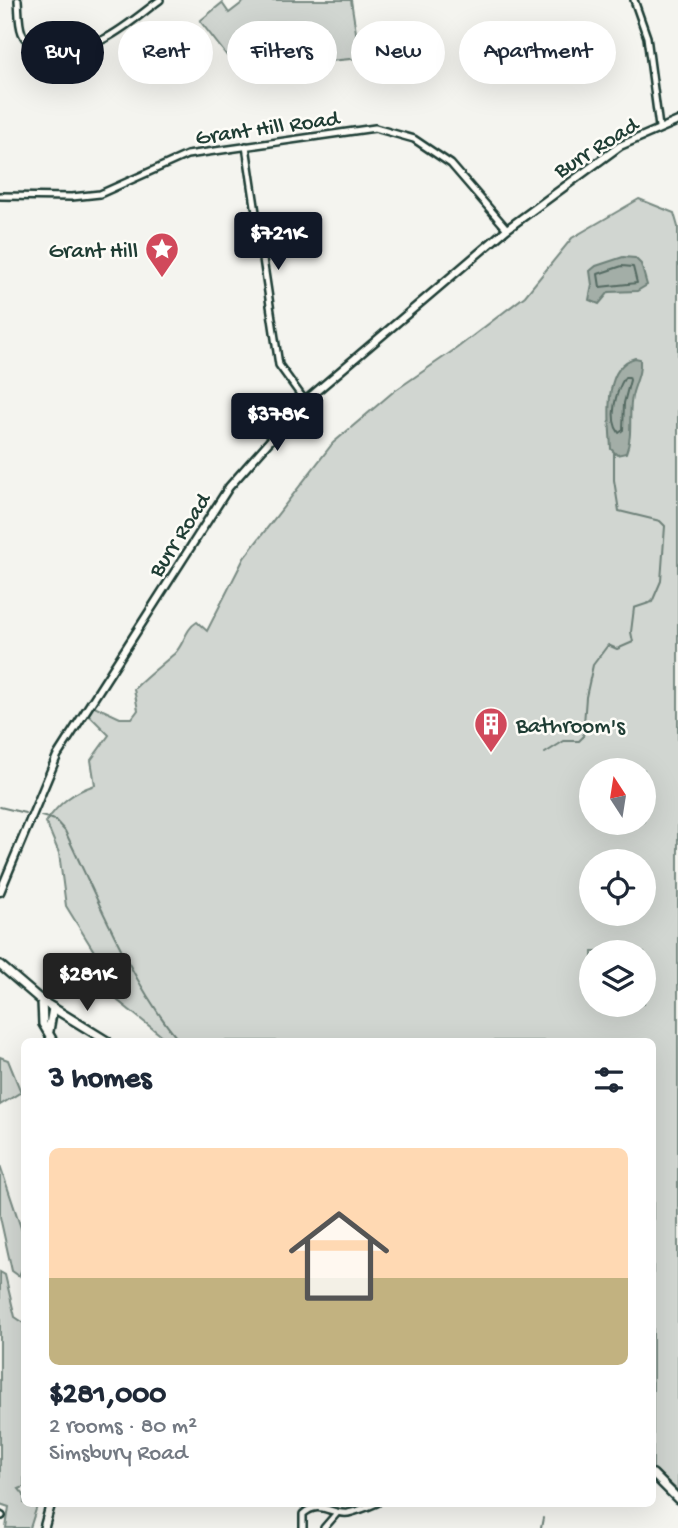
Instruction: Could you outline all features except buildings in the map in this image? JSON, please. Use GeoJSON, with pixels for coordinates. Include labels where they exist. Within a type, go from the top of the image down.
{"type":"FeatureCollection","features":[{"type":"Feature","properties":{"kind":"main road"},"geometry":{"type":"LineString","coordinates":[[0,965],[42,1001],[102,1038]]}},
{"type":"Feature","properties":{"kind":"main road"},"geometry":{"type":"LineString","coordinates":[[42,1001],[43,1024],[52,1038]]}},
{"type":"Feature","properties":{"kind":"main road"},"geometry":{"type":"LineString","coordinates":[[49,1032],[52,1008]]}},
{"type":"Feature","properties":{"kind":"main road"},"geometry":{"type":"LineString","coordinates":[[656,1477],[678,1499]]}},
{"type":"Feature","properties":{"kind":"main road"},"geometry":{"type":"LineString","coordinates":[[44,1528],[50,1507]]}},
{"type":"Feature","properties":{"kind":"street"},"geometry":{"type":"LineString","coordinates":[[18,0],[23,36],[31,44],[44,50],[60,51],[80,48],[107,38],[160,0]]}},
{"type":"Feature","properties":{"kind":"street"},"geometry":{"type":"LineString","coordinates":[[634,0],[648,37],[659,127]]}},
{"type":"Feature","properties":{"kind":"street","name":"Burr Road"},"geometry":{"type":"LineString","coordinates":[[0,892],[57,756],[71,731],[229,487],[305,401],[508,229],[620,146],[678,121]]}},
{"type":"Feature","properties":{"kind":"street","name":"Grant Hill Road"},"geometry":{"type":"LineString","coordinates":[[0,196],[72,197],[100,194],[187,155],[375,128],[414,139],[461,172],[508,229]]}},
{"type":"Feature","properties":{"kind":"street"},"geometry":{"type":"LineString","coordinates":[[246,146],[279,365],[305,401]]}},
{"type":"Feature","properties":{"kind":"street"},"geometry":{"type":"LineString","coordinates":[[303,1528],[303,1514],[316,1507]]}},
{"type":"Feature","properties":{"kind":"street"},"geometry":{"type":"LineString","coordinates":[[324,1507],[337,1513],[348,1513],[365,1507]]}},
{"type":"Feature","properties":{"kind":"street"},"geometry":{"type":"LineString","coordinates":[[324,1528],[337,1513]]}},
{"type":"Feature","properties":{"kind":"shaded area"},"geometry":{"type":"Polygon","coordinates":[[[246,0],[351,0],[354,21],[351,21],[351,59],[337,60],[337,21],[227,21],[227,56],[213,38],[213,21],[200,21],[222,3],[229,13],[246,0]]]}},
{"type":"Feature","properties":{"kind":"shaded area"},"geometry":{"type":"Polygon","coordinates":[[[639,199],[674,213],[678,227],[678,1491],[656,1471],[656,1038],[164,1038],[97,984],[100,961],[66,906],[59,853],[46,822],[67,799],[95,785],[91,760],[109,735],[84,710],[88,703],[120,718],[132,718],[138,710],[134,689],[174,654],[193,625],[197,622],[207,631],[244,558],[333,443],[393,392],[525,296],[572,238],[639,199]]]}},
{"type":"Feature","properties":{"kind":"shaded area"},"geometry":{"type":"Polygon","coordinates":[[[0,1057],[8,1060],[21,1092],[0,1105],[0,1057]]]}},
{"type":"Feature","properties":{"kind":"shaded area"},"geometry":{"type":"Polygon","coordinates":[[[0,1165],[21,1228],[19,1276],[12,1271],[0,1217],[0,1165]]]}},
{"type":"Feature","properties":{"kind":"shaded area"},"geometry":{"type":"Polygon","coordinates":[[[0,1272],[5,1275],[15,1317],[21,1321],[19,1489],[21,1507],[37,1507],[30,1528],[6,1528],[9,1507],[0,1504],[0,1272]]]}},
{"type":"Feature","properties":{"kind":"water"},"geometry":{"type":"Polygon","coordinates":[[[623,257],[635,258],[641,264],[647,285],[637,291],[609,292],[599,304],[589,300],[592,285],[590,271],[596,266],[623,257]]]}},
{"type":"Feature","properties":{"kind":"water"},"geometry":{"type":"Polygon","coordinates":[[[635,358],[640,359],[640,368],[631,400],[628,445],[626,453],[617,455],[611,449],[609,412],[612,384],[624,363],[635,358]]]}},
{"type":"Feature","properties":{"kind":"waterway"},"geometry":{"type":"LineString","coordinates":[[545,753],[564,741],[579,741],[583,737],[586,697],[593,665],[608,645],[617,649],[633,642],[631,632],[634,608],[652,602],[661,581],[665,526],[660,521],[619,511],[614,480],[614,453]]}},
{"type":"Feature","properties":{"kind":"waterway"},"geometry":{"type":"LineString","coordinates":[[0,807],[25,813]]}},
{"type":"Feature","properties":{"kind":"waterway"},"geometry":{"type":"LineString","coordinates":[[41,816],[55,820],[65,831],[131,967],[177,1038]]}},
{"type":"Feature","properties":{"kind":"waterway"},"geometry":{"type":"LineString","coordinates":[[541,1528],[543,1518]]}},
{"type":"Feature","properties":{"kind":"place","name":"Grant Hill"},"geometry":{"type":"Point","coordinates":[162,279]}},
{"type":"Feature","properties":{"kind":"place","name":"Bathroom's"},"geometry":{"type":"Point","coordinates":[491,754]}}]}
